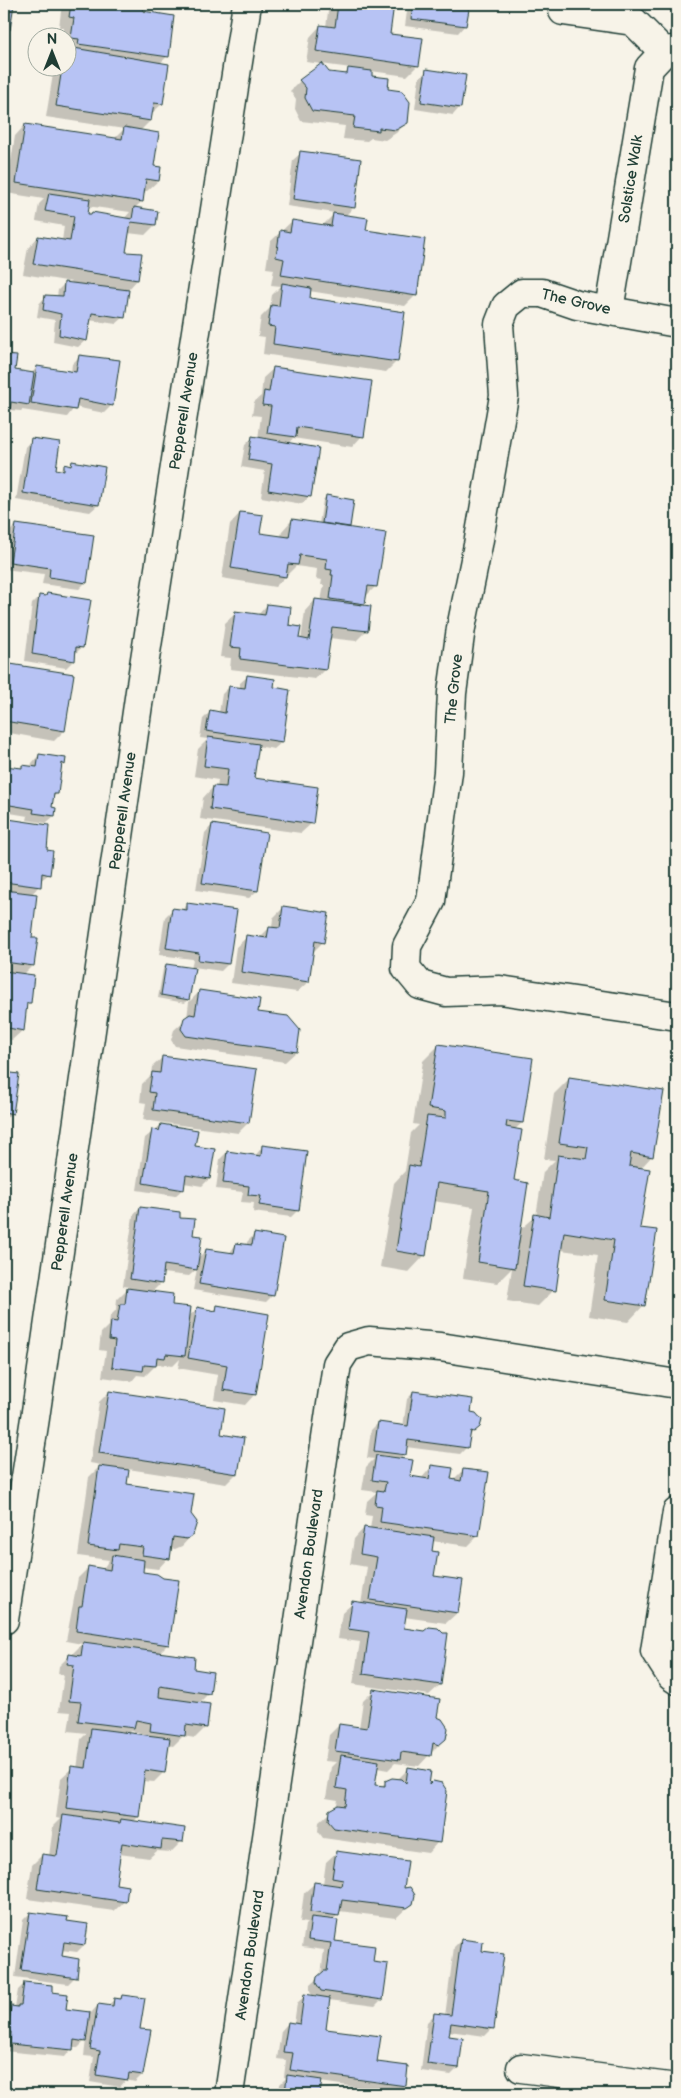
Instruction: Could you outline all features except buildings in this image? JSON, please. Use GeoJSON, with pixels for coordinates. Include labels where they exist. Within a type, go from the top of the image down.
{"type":"FeatureCollection","features":[{"type":"Feature","properties":{"kind":"street","name":"Pepperell Avenue"},"geometry":{"type":"LineString","coordinates":[[4,1620],[139,701],[247,4]]}},
{"type":"Feature","properties":{"kind":"street","name":"Solstice Walk"},"geometry":{"type":"LineString","coordinates":[[563,11],[633,21],[671,51],[649,68],[609,310]]}},
{"type":"Feature","properties":{"kind":"street","name":"The Grove"},"geometry":{"type":"LineString","coordinates":[[677,323],[577,305],[542,293],[522,293],[506,306],[499,324],[504,396],[461,628],[452,693],[448,772],[431,900],[407,946],[406,968],[420,985],[446,992],[500,990],[677,1016]]}},
{"type":"Feature","properties":{"kind":"street","name":"Avendon Boulevard"},"geometry":{"type":"LineString","coordinates":[[229,2094],[337,1364],[348,1347],[369,1341],[440,1347],[677,1384]]}},
{"type":"Feature","properties":{"kind":"street"},"geometry":{"type":"LineString","coordinates":[[677,1512],[655,1651],[671,1676],[677,1680]]}},
{"type":"Feature","properties":{"kind":"street"},"geometry":{"type":"LineString","coordinates":[[521,2068],[608,2087],[677,2088]]}}]}
